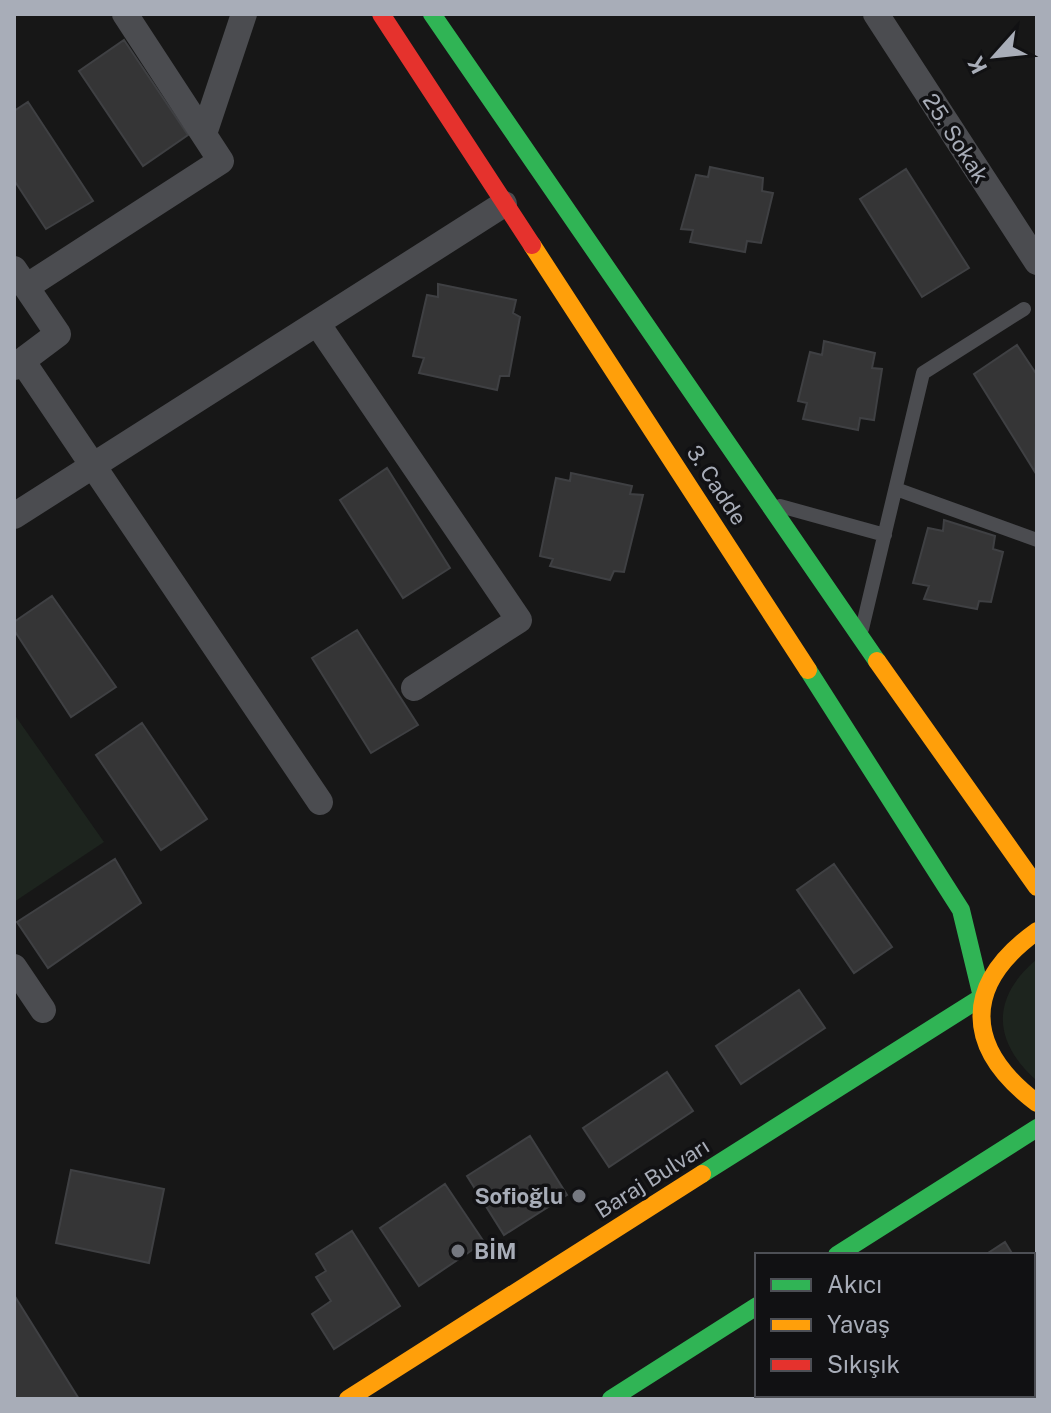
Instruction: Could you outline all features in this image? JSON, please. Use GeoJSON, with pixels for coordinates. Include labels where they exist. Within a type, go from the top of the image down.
{"type":"FeatureCollection","features":[{"type":"Feature","properties":{"kind":"main road","name":"3. Cadde"},"geometry":{"type":"LineString","coordinates":[[381,14],[722,536],[961,910],[982,997]]}},
{"type":"Feature","properties":{"kind":"main road","name":"3. Cadde"},"geometry":{"type":"LineString","coordinates":[[432,14],[860,637],[1037,887]]}},
{"type":"Feature","properties":{"kind":"main road"},"geometry":{"type":"LineString","coordinates":[[1037,931],[1014,945],[993,968],[982,997],[980,1029],[990,1060],[1009,1086],[1037,1103]]}},
{"type":"Feature","properties":{"kind":"main road","name":"Baraj Bulvarı"},"geometry":{"type":"LineString","coordinates":[[348,1399],[982,997]]}},
{"type":"Feature","properties":{"kind":"main road"},"geometry":{"type":"LineString","coordinates":[[840,1253],[1037,1128]]}},
{"type":"Feature","properties":{"kind":"main road"},"geometry":{"type":"LineString","coordinates":[[611,1399],[755,1307]]}},
{"type":"Feature","properties":{"kind":"street"},"geometry":{"type":"LineString","coordinates":[[125,14],[221,161],[20,278],[58,334],[18,365],[94,467],[320,802]]}},
{"type":"Feature","properties":{"kind":"street"},"geometry":{"type":"LineString","coordinates":[[204,134],[244,14]]}},
{"type":"Feature","properties":{"kind":"street","name":"25. Sokak"},"geometry":{"type":"LineString","coordinates":[[876,14],[1037,262]]}},
{"type":"Feature","properties":{"kind":"street"},"geometry":{"type":"LineString","coordinates":[[14,516],[504,204]]}},
{"type":"Feature","properties":{"kind":"street"},"geometry":{"type":"LineString","coordinates":[[317,323],[519,620],[414,688]]}},
{"type":"Feature","properties":{"kind":"street"},"geometry":{"type":"LineString","coordinates":[[14,967],[43,1010]]}},
{"type":"Feature","properties":{"kind":"lane"},"geometry":{"type":"LineString","coordinates":[[860,637],[923,373],[1024,309]]}},
{"type":"Feature","properties":{"kind":"lane"},"geometry":{"type":"LineString","coordinates":[[896,489],[1037,540]]}},
{"type":"Feature","properties":{"kind":"lane"},"geometry":{"type":"LineString","coordinates":[[768,503],[885,535]]}},
{"type":"Feature","properties":{"kind":"shaded area"},"geometry":{"type":"Polygon","coordinates":[[[14,714],[104,842],[14,902],[14,714]]]}},
{"type":"Feature","properties":{"kind":"shaded area"},"geometry":{"type":"Polygon","coordinates":[[[1037,959],[1037,1081],[1012,1051],[1005,1036],[1003,1020],[1011,989],[1037,959]]]}},
{"type":"Feature","properties":{"kind":"building"},"geometry":{"type":"Polygon","coordinates":[[[124,40],[188,135],[143,166],[79,71],[124,40]]]}},
{"type":"Feature","properties":{"kind":"building"},"geometry":{"type":"Polygon","coordinates":[[[28,102],[93,201],[46,229],[14,180],[14,111],[28,102]]]}},
{"type":"Feature","properties":{"kind":"building"},"geometry":{"type":"Polygon","coordinates":[[[710,167],[763,178],[762,191],[773,193],[761,243],[747,241],[745,252],[690,242],[693,230],[681,229],[696,175],[708,177],[710,167]]]}},
{"type":"Feature","properties":{"kind":"building"},"geometry":{"type":"Polygon","coordinates":[[[906,169],[969,268],[922,297],[860,199],[906,169]]]}},
{"type":"Feature","properties":{"kind":"building"},"geometry":{"type":"Polygon","coordinates":[[[438,284],[516,300],[513,313],[520,317],[509,376],[500,376],[497,390],[419,373],[424,358],[413,356],[427,295],[438,297],[438,284]]]}},
{"type":"Feature","properties":{"kind":"building"},"geometry":{"type":"Polygon","coordinates":[[[824,341],[875,353],[872,368],[882,369],[874,420],[860,418],[858,430],[803,419],[807,403],[798,401],[810,352],[822,355],[824,341]]]}},
{"type":"Feature","properties":{"kind":"building"},"geometry":{"type":"Polygon","coordinates":[[[1017,345],[1037,375],[1035,472],[974,374],[1017,345]]]}},
{"type":"Feature","properties":{"kind":"building"},"geometry":{"type":"Polygon","coordinates":[[[387,468],[450,568],[403,598],[340,500],[387,468]]]}},
{"type":"Feature","properties":{"kind":"building"},"geometry":{"type":"Polygon","coordinates":[[[571,473],[632,486],[630,494],[643,495],[624,572],[614,571],[610,580],[550,566],[553,559],[540,556],[556,478],[570,481],[571,473]]]}},
{"type":"Feature","properties":{"kind":"building"},"geometry":{"type":"Polygon","coordinates":[[[944,520],[995,536],[993,549],[1003,552],[991,602],[979,601],[977,609],[924,599],[929,586],[913,583],[928,528],[943,531],[944,520]]]}},
{"type":"Feature","properties":{"kind":"building"},"geometry":{"type":"Polygon","coordinates":[[[52,596],[116,687],[71,717],[14,630],[14,622],[52,596]]]}},
{"type":"Feature","properties":{"kind":"building"},"geometry":{"type":"Polygon","coordinates":[[[357,630],[418,725],[371,753],[312,658],[357,630]]]}},
{"type":"Feature","properties":{"kind":"building"},"geometry":{"type":"Polygon","coordinates":[[[142,723],[207,819],[161,850],[96,755],[142,723]]]}},
{"type":"Feature","properties":{"kind":"building"},"geometry":{"type":"Polygon","coordinates":[[[115,859],[141,903],[48,968],[17,922],[115,859]]]}},
{"type":"Feature","properties":{"kind":"building"},"geometry":{"type":"Polygon","coordinates":[[[834,864],[892,947],[854,973],[797,890],[834,864]]]}},
{"type":"Feature","properties":{"kind":"building"},"geometry":{"type":"Polygon","coordinates":[[[799,990],[825,1028],[741,1084],[716,1046],[799,990]]]}},
{"type":"Feature","properties":{"kind":"building"},"geometry":{"type":"Polygon","coordinates":[[[667,1072],[693,1111],[609,1167],[583,1128],[667,1072]]]}},
{"type":"Feature","properties":{"kind":"building"},"geometry":{"type":"Polygon","coordinates":[[[530,1136],[567,1195],[504,1235],[467,1176],[530,1136]]]}},
{"type":"Feature","properties":{"kind":"building"},"geometry":{"type":"Polygon","coordinates":[[[71,1170],[164,1189],[149,1263],[56,1243],[71,1170]]]}},
{"type":"Feature","properties":{"kind":"building"},"geometry":{"type":"Polygon","coordinates":[[[445,1184],[484,1242],[419,1286],[380,1228],[445,1184]]]}},
{"type":"Feature","properties":{"kind":"building"},"geometry":{"type":"Polygon","coordinates":[[[352,1231],[400,1306],[334,1349],[312,1314],[331,1301],[316,1277],[326,1271],[316,1254],[352,1231]]]}},
{"type":"Feature","properties":{"kind":"building"},"geometry":{"type":"Polygon","coordinates":[[[1005,1242],[1012,1253],[988,1253],[1005,1242]]]}},
{"type":"Feature","properties":{"kind":"building"},"geometry":{"type":"Polygon","coordinates":[[[14,1295],[79,1399],[14,1399],[14,1295]]]}},
{"type":"Feature","properties":{"kind":"traffic: fast"},"geometry":{"type":"LineString","coordinates":[[432,14],[877,661]]}},
{"type":"Feature","properties":{"kind":"traffic: fast"},"geometry":{"type":"LineString","coordinates":[[702,1174],[982,997],[961,910],[808,670]]}},
{"type":"Feature","properties":{"kind":"traffic: fast"},"geometry":{"type":"LineString","coordinates":[[840,1253],[1037,1128]]}},
{"type":"Feature","properties":{"kind":"traffic: fast"},"geometry":{"type":"LineString","coordinates":[[611,1399],[755,1307]]}},
{"type":"Feature","properties":{"kind":"traffic: slow"},"geometry":{"type":"LineString","coordinates":[[532,245],[808,670]]}},
{"type":"Feature","properties":{"kind":"traffic: slow"},"geometry":{"type":"LineString","coordinates":[[877,661],[1037,887]]}},
{"type":"Feature","properties":{"kind":"traffic: slow"},"geometry":{"type":"LineString","coordinates":[[1037,931],[1012,952],[995,973],[985,995],[982,1017],[985,1039],[996,1061],[1013,1082],[1037,1103]]}},
{"type":"Feature","properties":{"kind":"traffic: slow"},"geometry":{"type":"LineString","coordinates":[[348,1399],[702,1174]]}},
{"type":"Feature","properties":{"kind":"traffic: jam"},"geometry":{"type":"LineString","coordinates":[[381,14],[532,245]]}},
{"type":"Feature","properties":{"kind":"place","name":"Sofioğlu"},"geometry":{"type":"Point","coordinates":[579,1196]}},
{"type":"Feature","properties":{"kind":"place","name":"BİM"},"geometry":{"type":"Point","coordinates":[458,1251]}}]}
